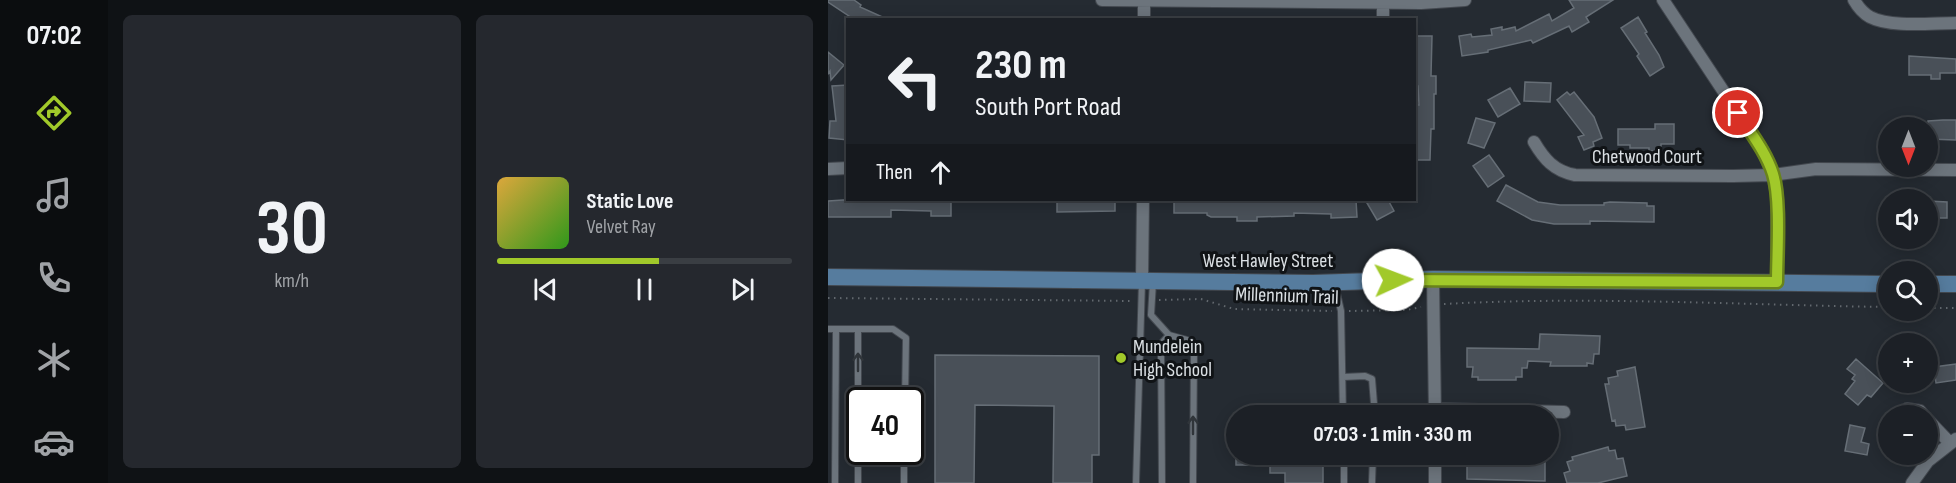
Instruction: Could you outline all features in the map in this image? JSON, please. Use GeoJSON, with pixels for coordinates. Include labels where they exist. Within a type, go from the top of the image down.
{"type":"FeatureCollection","features":[{"type":"Feature","properties":{"kind":"street"},"geometry":{"type":"LineString","coordinates":[[1102,0],[1421,3],[1465,0]]}},
{"type":"Feature","properties":{"kind":"street"},"geometry":{"type":"LineString","coordinates":[[1144,0],[1144,18]]}},
{"type":"Feature","properties":{"kind":"street"},"geometry":{"type":"LineString","coordinates":[[1663,0],[1763,151],[1773,175],[1776,195],[1777,282]]}},
{"type":"Feature","properties":{"kind":"street"},"geometry":{"type":"LineString","coordinates":[[1854,0],[1864,13],[1872,18],[1892,23],[1956,23]]}},
{"type":"Feature","properties":{"kind":"street"},"geometry":{"type":"LineString","coordinates":[[1383,2],[1383,18]]}},
{"type":"Feature","properties":{"kind":"street","name":"Chetwood Court"},"geometry":{"type":"LineString","coordinates":[[1534,142],[1551,165],[1564,173],[1575,175],[1773,175],[1816,169],[1956,170]]}},
{"type":"Feature","properties":{"kind":"street"},"geometry":{"type":"LineString","coordinates":[[828,169],[846,168]]}},
{"type":"Feature","properties":{"kind":"street"},"geometry":{"type":"LineString","coordinates":[[1143,201],[1148,281]]}},
{"type":"Feature","properties":{"kind":"street","name":"West Hawley Street"},"geometry":{"type":"LineString","coordinates":[[828,278],[1334,282],[1433,279],[1878,284]]}},
{"type":"Feature","properties":{"kind":"street"},"geometry":{"type":"LineString","coordinates":[[1433,279],[1435,405]]}},
{"type":"Feature","properties":{"kind":"street"},"geometry":{"type":"LineString","coordinates":[[1938,284],[1956,284]]}},
{"type":"Feature","properties":{"kind":"street"},"geometry":{"type":"LineString","coordinates":[[1559,412],[1564,412]]}},
{"type":"Feature","properties":{"kind":"street"},"geometry":{"type":"LineString","coordinates":[[1938,429],[1952,441],[1938,449]]}},
{"type":"Feature","properties":{"kind":"street"},"geometry":{"type":"LineString","coordinates":[[1435,465],[1435,483]]}},
{"type":"Feature","properties":{"kind":"street"},"geometry":{"type":"LineString","coordinates":[[1912,483],[1920,465]]}},
{"type":"Feature","properties":{"kind":"lane"},"geometry":{"type":"LineString","coordinates":[[1148,281],[1152,301],[1151,315],[1169,334],[1187,340],[1194,348],[1193,483]]}},
{"type":"Feature","properties":{"kind":"lane"},"geometry":{"type":"LineString","coordinates":[[1136,483],[1142,302],[1148,281]]}},
{"type":"Feature","properties":{"kind":"lane"},"geometry":{"type":"LineString","coordinates":[[1334,282],[1341,311],[1343,405]]}},
{"type":"Feature","properties":{"kind":"lane"},"geometry":{"type":"LineString","coordinates":[[828,329],[893,329],[906,338],[905,387]]}},
{"type":"Feature","properties":{"kind":"lane"},"geometry":{"type":"LineString","coordinates":[[835,483],[836,329]]}},
{"type":"Feature","properties":{"kind":"lane"},"geometry":{"type":"LineString","coordinates":[[858,329],[858,483]]}},
{"type":"Feature","properties":{"kind":"lane"},"geometry":{"type":"LineString","coordinates":[[1162,483],[1161,344],[1169,334]]}},
{"type":"Feature","properties":{"kind":"lane"},"geometry":{"type":"LineString","coordinates":[[1342,377],[1365,376],[1372,379],[1374,405]]}},
{"type":"Feature","properties":{"kind":"lane"},"geometry":{"type":"LineString","coordinates":[[904,465],[904,483]]}},
{"type":"Feature","properties":{"kind":"lane"},"geometry":{"type":"LineString","coordinates":[[1344,465],[1344,483]]}},
{"type":"Feature","properties":{"kind":"lane"},"geometry":{"type":"LineString","coordinates":[[1372,483],[1373,465]]}},
{"type":"Feature","properties":{"kind":"path"},"geometry":{"type":"LineString","coordinates":[[828,298],[1142,302]]}},
{"type":"Feature","properties":{"kind":"path","name":"Millennium Trail"},"geometry":{"type":"LineString","coordinates":[[1152,301],[1201,299],[1234,309],[1341,311],[1406,310],[1432,304],[1501,301],[1878,307]]}},
{"type":"Feature","properties":{"kind":"path"},"geometry":{"type":"LineString","coordinates":[[1938,308],[1956,308]]}},
{"type":"Feature","properties":{"kind":"building"},"geometry":{"type":"Polygon","coordinates":[[[828,0],[854,0],[861,5],[860,7],[885,18],[852,18],[828,0]]]}},
{"type":"Feature","properties":{"kind":"building"},"geometry":{"type":"Polygon","coordinates":[[[1569,0],[1613,0],[1586,17],[1589,22],[1572,32],[1569,26],[1533,43],[1531,40],[1488,50],[1488,52],[1462,56],[1459,36],[1492,35],[1491,29],[1502,27],[1502,30],[1515,27],[1516,31],[1549,14],[1552,21],[1574,8],[1569,0]]]}},
{"type":"Feature","properties":{"kind":"building"},"geometry":{"type":"Polygon","coordinates":[[[1638,17],[1664,67],[1650,76],[1637,56],[1639,54],[1621,28],[1638,17]]]}},
{"type":"Feature","properties":{"kind":"building"},"geometry":{"type":"Polygon","coordinates":[[[1416,36],[1432,36],[1431,76],[1436,76],[1436,94],[1434,94],[1434,129],[1431,129],[1430,160],[1416,160],[1418,86],[1416,86],[1416,36]]]}},
{"type":"Feature","properties":{"kind":"building"},"geometry":{"type":"Polygon","coordinates":[[[828,52],[844,65],[831,80],[830,71],[828,74],[828,52]]]}},
{"type":"Feature","properties":{"kind":"building"},"geometry":{"type":"Polygon","coordinates":[[[1909,56],[1956,59],[1956,73],[1940,73],[1940,79],[1931,79],[1931,75],[1909,75],[1909,56]]]}},
{"type":"Feature","properties":{"kind":"building"},"geometry":{"type":"Polygon","coordinates":[[[1525,82],[1551,83],[1550,102],[1524,101],[1525,82]]]}},
{"type":"Feature","properties":{"kind":"building"},"geometry":{"type":"Polygon","coordinates":[[[846,85],[846,140],[829,138],[830,121],[836,121],[832,86],[846,85]]]}},
{"type":"Feature","properties":{"kind":"building"},"geometry":{"type":"Polygon","coordinates":[[[1510,88],[1520,104],[1498,117],[1488,100],[1510,88]]]}},
{"type":"Feature","properties":{"kind":"building"},"geometry":{"type":"Polygon","coordinates":[[[1567,92],[1570,95],[1574,92],[1594,117],[1602,138],[1593,142],[1594,146],[1584,150],[1578,137],[1584,135],[1557,100],[1567,92]]]}},
{"type":"Feature","properties":{"kind":"building"},"geometry":{"type":"Polygon","coordinates":[[[1476,118],[1495,123],[1484,148],[1468,143],[1476,118]]]}},
{"type":"Feature","properties":{"kind":"building"},"geometry":{"type":"Polygon","coordinates":[[[1938,120],[1956,120],[1956,140],[1938,139],[1938,120]]]}},
{"type":"Feature","properties":{"kind":"building"},"geometry":{"type":"Polygon","coordinates":[[[1655,124],[1674,124],[1674,144],[1661,144],[1661,151],[1618,145],[1618,129],[1655,129],[1655,124]]]}},
{"type":"Feature","properties":{"kind":"building"},"geometry":{"type":"Polygon","coordinates":[[[1489,155],[1504,176],[1488,187],[1473,166],[1489,155]]]}},
{"type":"Feature","properties":{"kind":"building"},"geometry":{"type":"Polygon","coordinates":[[[1506,185],[1538,202],[1560,205],[1604,205],[1610,202],[1647,203],[1647,206],[1654,206],[1654,222],[1590,221],[1590,224],[1554,224],[1532,220],[1497,201],[1506,185]]]}},
{"type":"Feature","properties":{"kind":"building"},"geometry":{"type":"Polygon","coordinates":[[[828,201],[951,201],[951,216],[931,216],[931,211],[891,210],[891,217],[828,217],[828,201]]]}},
{"type":"Feature","properties":{"kind":"building"},"geometry":{"type":"Polygon","coordinates":[[[1057,201],[1115,201],[1115,211],[1057,212],[1057,201]]]}},
{"type":"Feature","properties":{"kind":"building"},"geometry":{"type":"Polygon","coordinates":[[[1174,201],[1356,201],[1357,217],[1331,218],[1331,214],[1294,213],[1294,216],[1257,217],[1257,221],[1237,221],[1237,217],[1211,217],[1207,213],[1174,213],[1174,201]]]}},
{"type":"Feature","properties":{"kind":"building"},"geometry":{"type":"Polygon","coordinates":[[[1389,201],[1394,211],[1377,220],[1367,203],[1389,201]]]}},
{"type":"Feature","properties":{"kind":"building"},"geometry":{"type":"Polygon","coordinates":[[[1938,202],[1947,202],[1947,218],[1938,218],[1938,202]]]}},
{"type":"Feature","properties":{"kind":"building"},"geometry":{"type":"Polygon","coordinates":[[[1540,334],[1600,336],[1599,354],[1594,354],[1593,364],[1587,363],[1587,366],[1550,366],[1551,362],[1528,361],[1527,368],[1522,368],[1522,377],[1516,377],[1516,380],[1478,380],[1478,377],[1472,377],[1473,367],[1467,367],[1467,348],[1539,349],[1540,334]]]}},
{"type":"Feature","properties":{"kind":"building"},"geometry":{"type":"Polygon","coordinates":[[[935,355],[1099,356],[1099,455],[1092,455],[1092,483],[1053,483],[1054,406],[975,405],[974,483],[935,483],[935,355]]]}},
{"type":"Feature","properties":{"kind":"building"},"geometry":{"type":"Polygon","coordinates":[[[1856,359],[1878,379],[1878,389],[1871,397],[1867,395],[1858,405],[1845,394],[1855,381],[1852,379],[1855,375],[1847,369],[1856,359]]]}},
{"type":"Feature","properties":{"kind":"building"},"geometry":{"type":"Polygon","coordinates":[[[1956,364],[1956,380],[1938,383],[1938,366],[1956,364]]]}},
{"type":"Feature","properties":{"kind":"building"},"geometry":{"type":"Polygon","coordinates":[[[1635,367],[1645,427],[1626,430],[1625,425],[1616,426],[1615,420],[1612,421],[1605,384],[1609,384],[1608,378],[1618,376],[1617,371],[1635,367]]]}},
{"type":"Feature","properties":{"kind":"building"},"geometry":{"type":"Polygon","coordinates":[[[1281,404],[1304,404],[1304,405],[1281,404]]]}},
{"type":"Feature","properties":{"kind":"building"},"geometry":{"type":"Polygon","coordinates":[[[1850,425],[1865,428],[1861,442],[1869,444],[1867,455],[1845,451],[1850,425]]]}},
{"type":"Feature","properties":{"kind":"building"},"geometry":{"type":"Polygon","coordinates":[[[1608,447],[1609,451],[1615,450],[1617,459],[1623,458],[1627,476],[1598,483],[1567,483],[1564,473],[1570,471],[1567,462],[1573,460],[1572,457],[1608,447]]]}},
{"type":"Feature","properties":{"kind":"building"},"geometry":{"type":"Polygon","coordinates":[[[1270,465],[1323,465],[1323,483],[1285,483],[1285,473],[1270,473],[1270,465]]]}},
{"type":"Feature","properties":{"kind":"building"},"geometry":{"type":"Polygon","coordinates":[[[1467,465],[1545,465],[1545,481],[1467,479],[1467,465]]]}},
{"type":"Feature","properties":{"kind":"place","name":"Mundelein High School"},"geometry":{"type":"Point","coordinates":[1121,358]}},
{"type":"Feature","properties":{"kind":"route"},"geometry":{"type":"LineString","coordinates":[[1393,280],[1777,282],[1776,195],[1773,175],[1763,151],[1738,113]]}}]}
